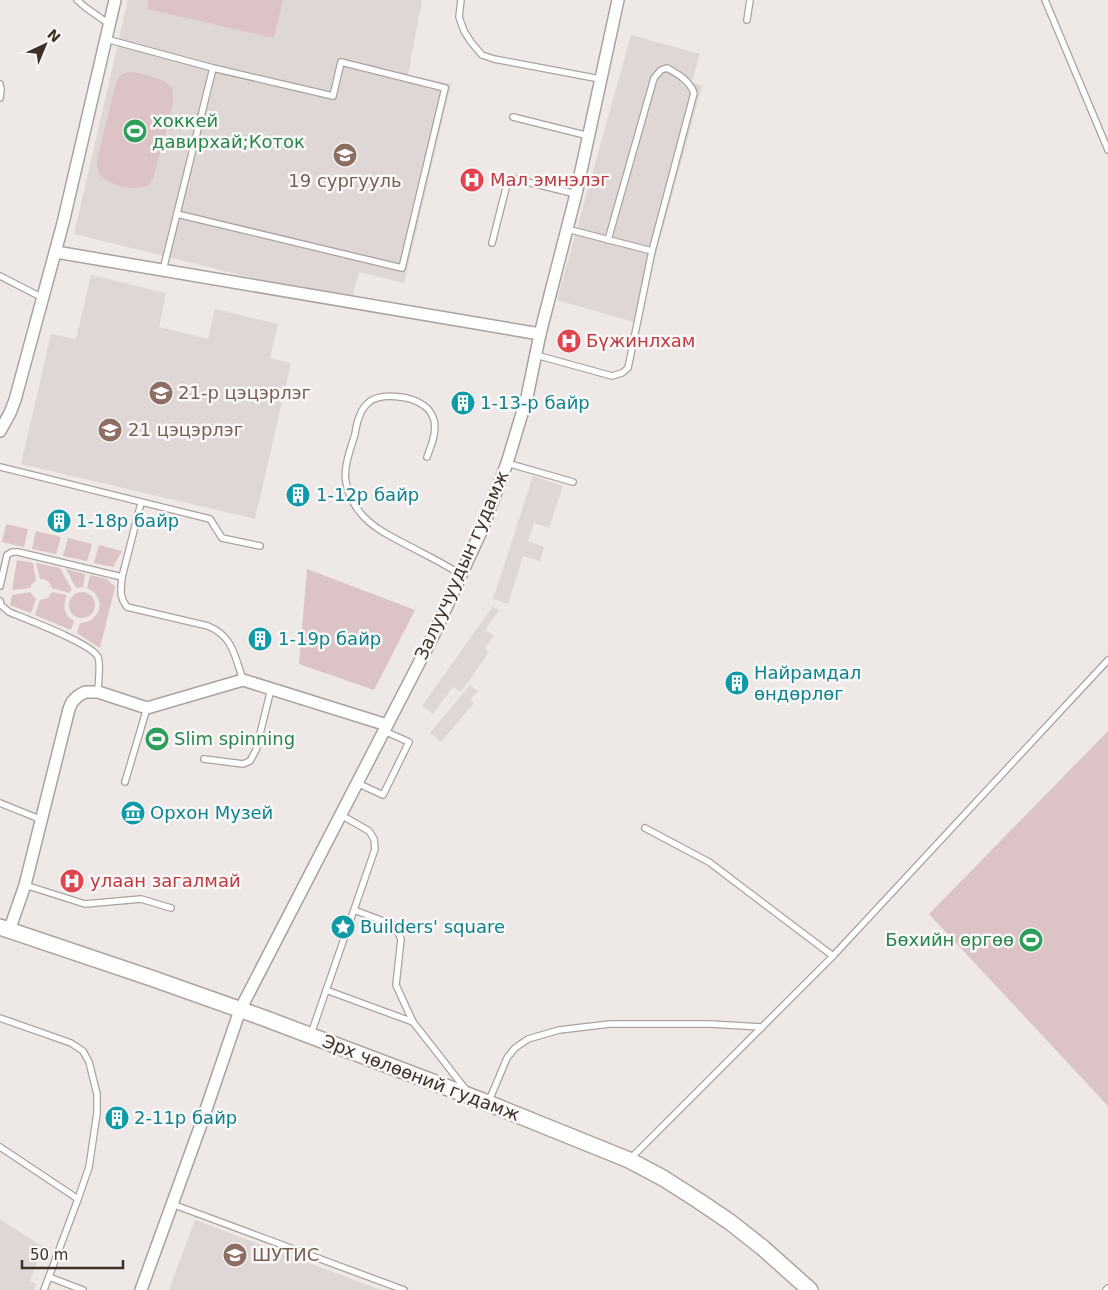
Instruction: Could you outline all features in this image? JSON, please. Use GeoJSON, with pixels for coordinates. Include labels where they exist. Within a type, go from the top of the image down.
{"type":"FeatureCollection","features":[{"type":"Feature","properties":{"kind":"main road","name":"Эрх чөлөөний гудамж"},"geometry":{"type":"LineString","coordinates":[[5,929],[264,1018],[471,1096],[630,1160],[678,1187],[730,1222],[763,1248],[810,1290]]}},
{"type":"Feature","properties":{"kind":"street"},"geometry":{"type":"LineString","coordinates":[[0,431],[10,414],[15,400],[56,252],[115,0]]}},
{"type":"Feature","properties":{"kind":"street","name":"Залуучуудын гудамж"},"geometry":{"type":"LineString","coordinates":[[141,1290],[202,1122],[240,1010],[433,636],[483,527],[507,463],[527,396],[540,334],[576,194],[618,0]]}},
{"type":"Feature","properties":{"kind":"street"},"geometry":{"type":"LineString","coordinates":[[56,252],[540,334]]}},
{"type":"Feature","properties":{"kind":"street"},"geometry":{"type":"LineString","coordinates":[[5,929],[25,885],[69,709],[72,702],[85,692],[98,692],[147,708],[243,680],[386,728]]}},
{"type":"Feature","properties":{"kind":"lane"},"geometry":{"type":"LineString","coordinates":[[77,0],[109,24]]}},
{"type":"Feature","properties":{"kind":"lane"},"geometry":{"type":"LineString","coordinates":[[461,0],[459,16],[464,31],[482,55],[501,61],[600,79]]}},
{"type":"Feature","properties":{"kind":"lane"},"geometry":{"type":"LineString","coordinates":[[747,20],[750,0]]}},
{"type":"Feature","properties":{"kind":"lane"},"geometry":{"type":"LineString","coordinates":[[1045,0],[1108,150]]}},
{"type":"Feature","properties":{"kind":"lane"},"geometry":{"type":"LineString","coordinates":[[106,39],[213,68],[332,96],[341,62],[445,88],[402,268],[177,214]]}},
{"type":"Feature","properties":{"kind":"lane"},"geometry":{"type":"LineString","coordinates":[[163,270],[213,68]]}},
{"type":"Feature","properties":{"kind":"lane"},"geometry":{"type":"LineString","coordinates":[[536,355],[612,376],[622,373],[628,368],[652,251],[694,93],[691,86],[682,77],[667,68],[654,78],[608,240]]}},
{"type":"Feature","properties":{"kind":"lane"},"geometry":{"type":"LineString","coordinates":[[0,84],[0,98]]}},
{"type":"Feature","properties":{"kind":"lane"},"geometry":{"type":"LineString","coordinates":[[513,116],[589,136]]}},
{"type":"Feature","properties":{"kind":"lane"},"geometry":{"type":"LineString","coordinates":[[492,243],[508,180],[511,178],[576,194]]}},
{"type":"Feature","properties":{"kind":"lane"},"geometry":{"type":"LineString","coordinates":[[567,229],[652,251]]}},
{"type":"Feature","properties":{"kind":"lane"},"geometry":{"type":"LineString","coordinates":[[0,276],[43,298]]}},
{"type":"Feature","properties":{"kind":"lane"},"geometry":{"type":"LineString","coordinates":[[427,457],[435,426],[428,409],[417,401],[409,399],[389,397],[374,399],[368,402],[359,416],[345,470],[345,481],[355,505],[374,526],[461,575]]}},
{"type":"Feature","properties":{"kind":"lane"},"geometry":{"type":"LineString","coordinates":[[507,463],[573,482]]}},
{"type":"Feature","properties":{"kind":"lane"},"geometry":{"type":"LineString","coordinates":[[0,467],[210,519],[222,538],[260,546]]}},
{"type":"Feature","properties":{"kind":"lane"},"geometry":{"type":"LineString","coordinates":[[141,503],[122,577],[120,592],[122,601],[127,606],[208,626],[217,630],[234,651],[243,680]]}},
{"type":"Feature","properties":{"kind":"lane"},"geometry":{"type":"LineString","coordinates":[[0,586],[7,555],[12,552],[122,577]]}},
{"type":"Feature","properties":{"kind":"lane"},"geometry":{"type":"LineString","coordinates":[[0,601],[1,605],[9,612],[92,650],[98,656],[98,692]]}},
{"type":"Feature","properties":{"kind":"lane"},"geometry":{"type":"LineString","coordinates":[[630,1160],[833,956],[1108,661]]}},
{"type":"Feature","properties":{"kind":"lane"},"geometry":{"type":"LineString","coordinates":[[204,759],[243,764],[250,760],[256,750],[270,689]]}},
{"type":"Feature","properties":{"kind":"lane"},"geometry":{"type":"LineString","coordinates":[[125,782],[147,708]]}},
{"type":"Feature","properties":{"kind":"lane"},"geometry":{"type":"LineString","coordinates":[[357,783],[383,795],[409,742],[386,728]]}},
{"type":"Feature","properties":{"kind":"lane"},"geometry":{"type":"LineString","coordinates":[[0,803],[42,820]]}},
{"type":"Feature","properties":{"kind":"lane"},"geometry":{"type":"LineString","coordinates":[[310,1036],[375,849],[374,839],[369,831],[341,815]]}},
{"type":"Feature","properties":{"kind":"lane"},"geometry":{"type":"LineString","coordinates":[[645,828],[710,862],[833,956]]}},
{"type":"Feature","properties":{"kind":"lane"},"geometry":{"type":"LineString","coordinates":[[25,885],[85,904],[141,899],[171,908]]}},
{"type":"Feature","properties":{"kind":"lane"},"geometry":{"type":"LineString","coordinates":[[354,910],[394,925],[401,939],[396,985],[413,1022],[471,1096]]}},
{"type":"Feature","properties":{"kind":"lane"},"geometry":{"type":"LineString","coordinates":[[326,990],[413,1022]]}},
{"type":"Feature","properties":{"kind":"lane"},"geometry":{"type":"LineString","coordinates":[[0,1018],[71,1043],[83,1051],[89,1062],[97,1094],[97,1113],[89,1168],[44,1290]]}},
{"type":"Feature","properties":{"kind":"lane"},"geometry":{"type":"LineString","coordinates":[[488,1103],[507,1058],[515,1048],[528,1039],[551,1032],[610,1024],[701,1024],[762,1027]]}},
{"type":"Feature","properties":{"kind":"lane"},"geometry":{"type":"LineString","coordinates":[[0,1148],[78,1199]]}},
{"type":"Feature","properties":{"kind":"lane"},"geometry":{"type":"LineString","coordinates":[[172,1204],[404,1290]]}},
{"type":"Feature","properties":{"kind":"lane"},"geometry":{"type":"LineString","coordinates":[[49,1277],[83,1290]]}},
{"type":"Feature","properties":{"kind":"shaded area"},"geometry":{"type":"Polygon","coordinates":[[[128,0],[422,0],[408,75],[451,84],[404,283],[359,272],[351,302],[74,234],[128,0]]]}},
{"type":"Feature","properties":{"kind":"shaded area"},"geometry":{"type":"Polygon","coordinates":[[[149,0],[283,0],[274,38],[147,9],[149,0]]]}},
{"type":"Feature","properties":{"kind":"shaded area"},"geometry":{"type":"Polygon","coordinates":[[[631,35],[700,54],[692,82],[702,86],[637,323],[557,300],[631,35]]]}},
{"type":"Feature","properties":{"kind":"shaded area","name":"хоккей давирхай;Коток"},"geometry":{"type":"Polygon","coordinates":[[[128,72],[165,81],[171,87],[173,96],[173,103],[154,176],[148,185],[136,188],[120,186],[106,180],[98,171],[97,165],[116,83],[120,76],[128,72]]]}},
{"type":"Feature","properties":{"kind":"shaded area","name":"21-р цэцэрлэг"},"geometry":{"type":"Polygon","coordinates":[[[91,275],[166,293],[159,327],[208,339],[215,309],[278,324],[270,358],[291,363],[255,519],[21,464],[51,334],[76,339],[91,275]]]}},
{"type":"Feature","properties":{"kind":"shaded area"},"geometry":{"type":"Polygon","coordinates":[[[533,476],[563,486],[549,528],[534,523],[528,541],[544,547],[540,561],[523,556],[508,604],[493,599],[533,476]]]}},
{"type":"Feature","properties":{"kind":"shaded area"},"geometry":{"type":"Polygon","coordinates":[[[6,524],[28,529],[24,547],[2,542],[6,524]]]}},
{"type":"Feature","properties":{"kind":"shaded area"},"geometry":{"type":"Polygon","coordinates":[[[36,531],[61,537],[56,554],[32,549],[36,531]]]}},
{"type":"Feature","properties":{"kind":"shaded area"},"geometry":{"type":"Polygon","coordinates":[[[68,538],[92,544],[87,561],[63,556],[68,538]]]}},
{"type":"Feature","properties":{"kind":"shaded area"},"geometry":{"type":"Polygon","coordinates":[[[99,545],[122,551],[113,567],[94,563],[99,545]]]}},
{"type":"Feature","properties":{"kind":"shaded area"},"geometry":{"type":"Polygon","coordinates":[[[17,560],[33,563],[36,580],[30,588],[12,590],[17,560]]]}},
{"type":"Feature","properties":{"kind":"shaded area"},"geometry":{"type":"Polygon","coordinates":[[[36,563],[60,568],[72,590],[69,593],[52,588],[48,581],[40,579],[36,563]]]}},
{"type":"Feature","properties":{"kind":"shaded area"},"geometry":{"type":"Polygon","coordinates":[[[66,569],[85,574],[83,587],[76,588],[66,569]]]}},
{"type":"Feature","properties":{"kind":"shaded area"},"geometry":{"type":"Polygon","coordinates":[[[307,569],[415,610],[374,690],[299,664],[307,569]]]}},
{"type":"Feature","properties":{"kind":"shaded area"},"geometry":{"type":"Polygon","coordinates":[[[90,575],[107,579],[115,587],[100,648],[77,633],[80,623],[87,622],[93,618],[99,609],[97,597],[87,588],[90,575]]]}},
{"type":"Feature","properties":{"kind":"shaded area"},"geometry":{"type":"Polygon","coordinates":[[[31,592],[36,599],[31,613],[10,605],[12,595],[31,592]]]}},
{"type":"Feature","properties":{"kind":"shaded area"},"geometry":{"type":"Polygon","coordinates":[[[52,592],[67,595],[65,610],[74,621],[71,630],[35,615],[40,600],[48,598],[52,592]]]}},
{"type":"Feature","properties":{"kind":"shaded area"},"geometry":{"type":"Polygon","coordinates":[[[82,592],[91,596],[95,605],[91,614],[82,618],[73,614],[69,605],[73,596],[82,592]]]}},
{"type":"Feature","properties":{"kind":"shaded area"},"geometry":{"type":"Polygon","coordinates":[[[493,606],[499,611],[485,630],[494,636],[485,648],[489,652],[461,692],[453,687],[433,714],[422,706],[493,606]]]}},
{"type":"Feature","properties":{"kind":"shaded area"},"geometry":{"type":"Polygon","coordinates":[[[470,685],[478,691],[470,700],[474,703],[441,742],[430,733],[470,685]]]}},
{"type":"Feature","properties":{"kind":"shaded area","name":"Бөхийн өргөө"},"geometry":{"type":"Polygon","coordinates":[[[1108,731],[1108,1106],[929,914],[1108,731]]]}},
{"type":"Feature","properties":{"kind":"shaded area"},"geometry":{"type":"Polygon","coordinates":[[[0,1219],[43,1247],[30,1281],[36,1284],[34,1290],[0,1290],[0,1219]]]}},
{"type":"Feature","properties":{"kind":"shaded area","name":"ШУТИС"},"geometry":{"type":"Polygon","coordinates":[[[195,1220],[381,1290],[169,1290],[195,1220]]]}},
{"type":"Feature","properties":{"kind":"place","name":"хоккей давирхай;Коток"},"geometry":{"type":"Point","coordinates":[135,131]}},
{"type":"Feature","properties":{"kind":"place","name":"19 сургууль"},"geometry":{"type":"Point","coordinates":[345,155]}},
{"type":"Feature","properties":{"kind":"place","name":"Мал эмнэлэг"},"geometry":{"type":"Point","coordinates":[472,180]}},
{"type":"Feature","properties":{"kind":"place","name":"Бүжинлхам"},"geometry":{"type":"Point","coordinates":[569,341]}},
{"type":"Feature","properties":{"kind":"place","name":"21-р цэцэрлэг"},"geometry":{"type":"Point","coordinates":[161,393]}},
{"type":"Feature","properties":{"kind":"place","name":"1-13-р байр"},"geometry":{"type":"Point","coordinates":[463,403]}},
{"type":"Feature","properties":{"kind":"place","name":"21 цэцэрлэг"},"geometry":{"type":"Point","coordinates":[110,430]}},
{"type":"Feature","properties":{"kind":"place","name":"1-12р байр"},"geometry":{"type":"Point","coordinates":[298,495]}},
{"type":"Feature","properties":{"kind":"place","name":"1-18р байр"},"geometry":{"type":"Point","coordinates":[59,521]}},
{"type":"Feature","properties":{"kind":"place","name":"1-19р байр"},"geometry":{"type":"Point","coordinates":[260,639]}},
{"type":"Feature","properties":{"kind":"place","name":"Найрамдал өндөрлөг"},"geometry":{"type":"Point","coordinates":[737,683]}},
{"type":"Feature","properties":{"kind":"place","name":"Slim spinning"},"geometry":{"type":"Point","coordinates":[157,739]}},
{"type":"Feature","properties":{"kind":"place","name":"Орхон Myзей"},"geometry":{"type":"Point","coordinates":[133,813]}},
{"type":"Feature","properties":{"kind":"place","name":"улаан загалмай"},"geometry":{"type":"Point","coordinates":[72,881]}},
{"type":"Feature","properties":{"kind":"place","name":"Builders' square"},"geometry":{"type":"Point","coordinates":[343,927]}},
{"type":"Feature","properties":{"kind":"place","name":"Бөхийн өргөө"},"geometry":{"type":"Point","coordinates":[1031,940]}},
{"type":"Feature","properties":{"kind":"place","name":"2-11р байр"},"geometry":{"type":"Point","coordinates":[117,1118]}},
{"type":"Feature","properties":{"kind":"place","name":"ШУТИС"},"geometry":{"type":"Point","coordinates":[235,1255]}}]}
